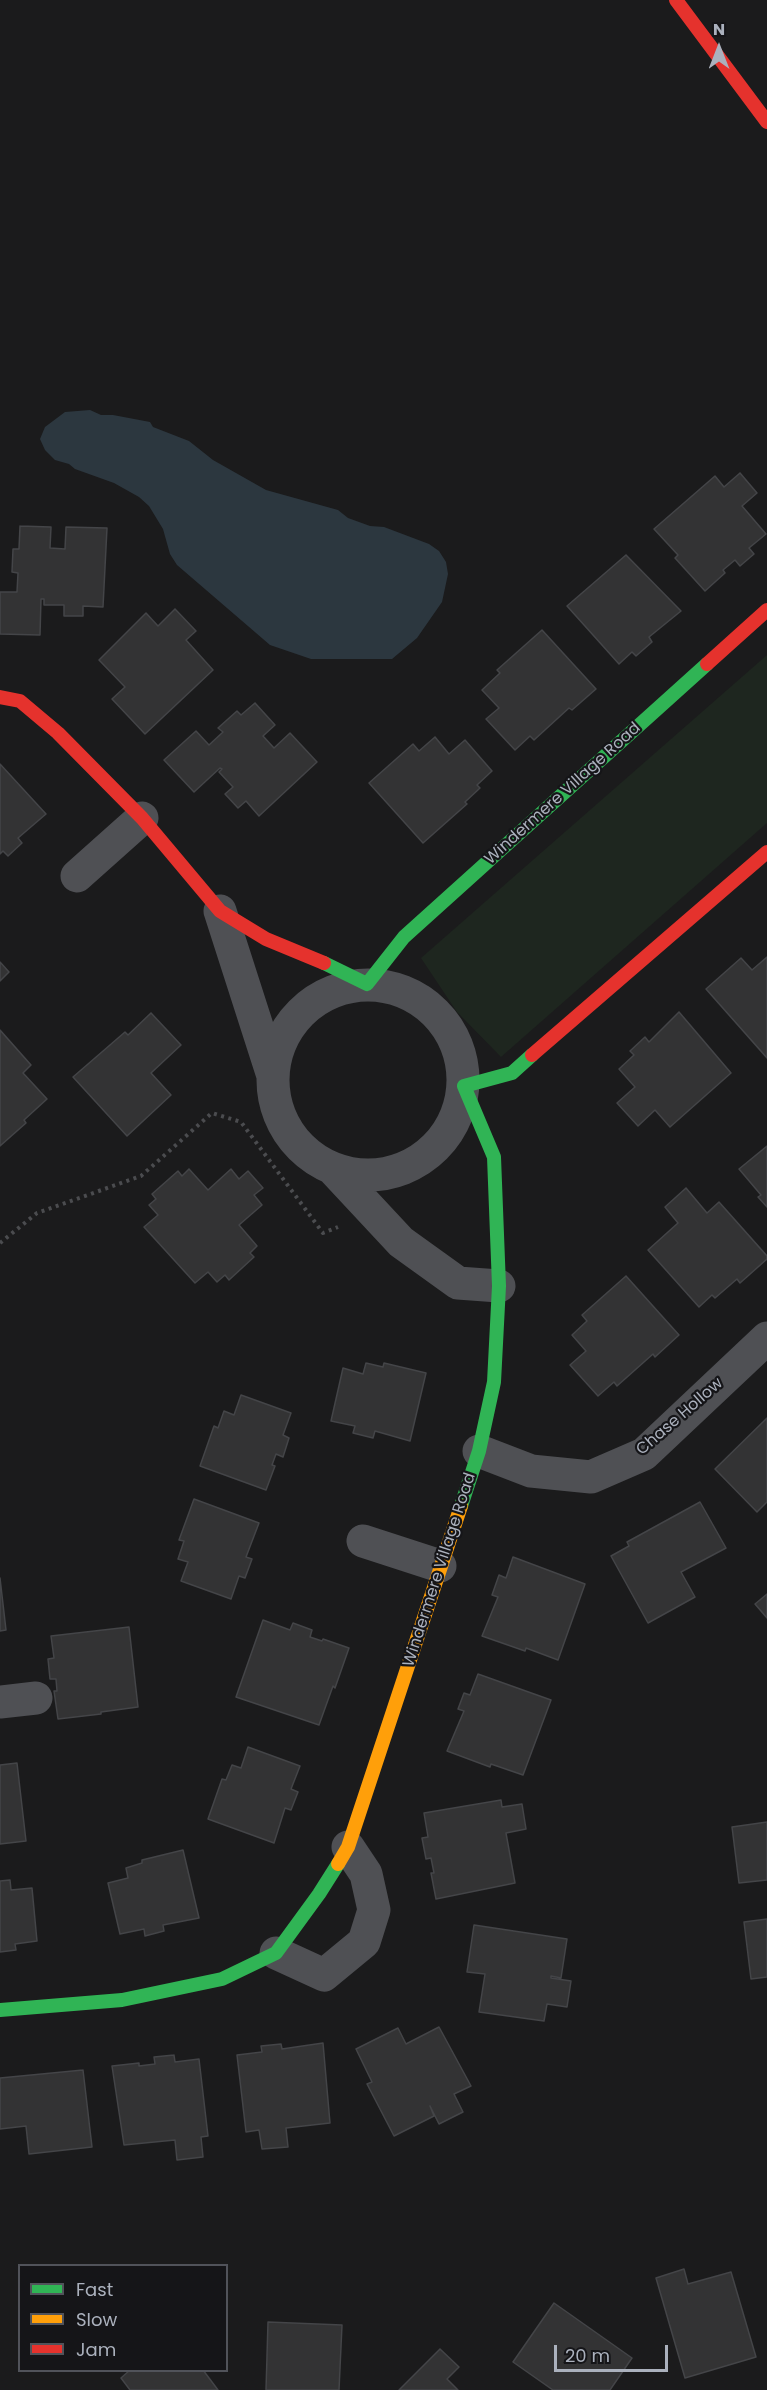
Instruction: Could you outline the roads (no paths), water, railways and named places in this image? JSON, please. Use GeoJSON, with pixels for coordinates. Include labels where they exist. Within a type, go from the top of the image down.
{"type":"FeatureCollection","features":[{"type":"Feature","properties":{"kind":"street"},"geometry":{"type":"LineString","coordinates":[[676,0],[767,122]]}},
{"type":"Feature","properties":{"kind":"street","name":"Windermere Village Road"},"geometry":{"type":"LineString","coordinates":[[273,1076],[278,1048],[292,1023],[313,1002],[338,990],[367,984],[404,937],[767,610]]}},
{"type":"Feature","properties":{"kind":"street","name":"Windermere Village Road"},"geometry":{"type":"LineString","coordinates":[[0,696],[20,701],[58,733],[142,818],[220,911],[266,939],[314,958],[367,984],[407,994],[426,1004],[447,1026],[461,1055],[464,1086],[494,1157],[499,1286],[494,1382],[479,1451],[348,1847],[319,1894],[276,1953],[222,1979],[133,1998],[0,2010]]}},
{"type":"Feature","properties":{"kind":"street"},"geometry":{"type":"LineString","coordinates":[[77,876],[142,818]]}},
{"type":"Feature","properties":{"kind":"street"},"geometry":{"type":"LineString","coordinates":[[464,1086],[512,1073],[767,852]]}},
{"type":"Feature","properties":{"kind":"street","name":"Windermere Village Road"},"geometry":{"type":"LineString","coordinates":[[220,911],[273,1076],[276,1105],[287,1131],[307,1153],[332,1168],[401,1242],[458,1283],[499,1286]]}},
{"type":"Feature","properties":{"kind":"street","name":"Windermere Village Road"},"geometry":{"type":"LineString","coordinates":[[332,1168],[361,1175],[391,1173],[419,1161],[442,1142],[457,1115],[464,1086]]}},
{"type":"Feature","properties":{"kind":"street","name":"Chase Hollow"},"geometry":{"type":"LineString","coordinates":[[479,1451],[531,1472],[591,1477],[644,1454],[767,1338]]}},
{"type":"Feature","properties":{"kind":"street"},"geometry":{"type":"LineString","coordinates":[[363,1541],[440,1566]]}},
{"type":"Feature","properties":{"kind":"street"},"geometry":{"type":"LineString","coordinates":[[0,1702],[36,1698]]}},
{"type":"Feature","properties":{"kind":"street"},"geometry":{"type":"LineString","coordinates":[[276,1953],[324,1975],[364,1942],[374,1910],[366,1874],[348,1847]]}}]}
